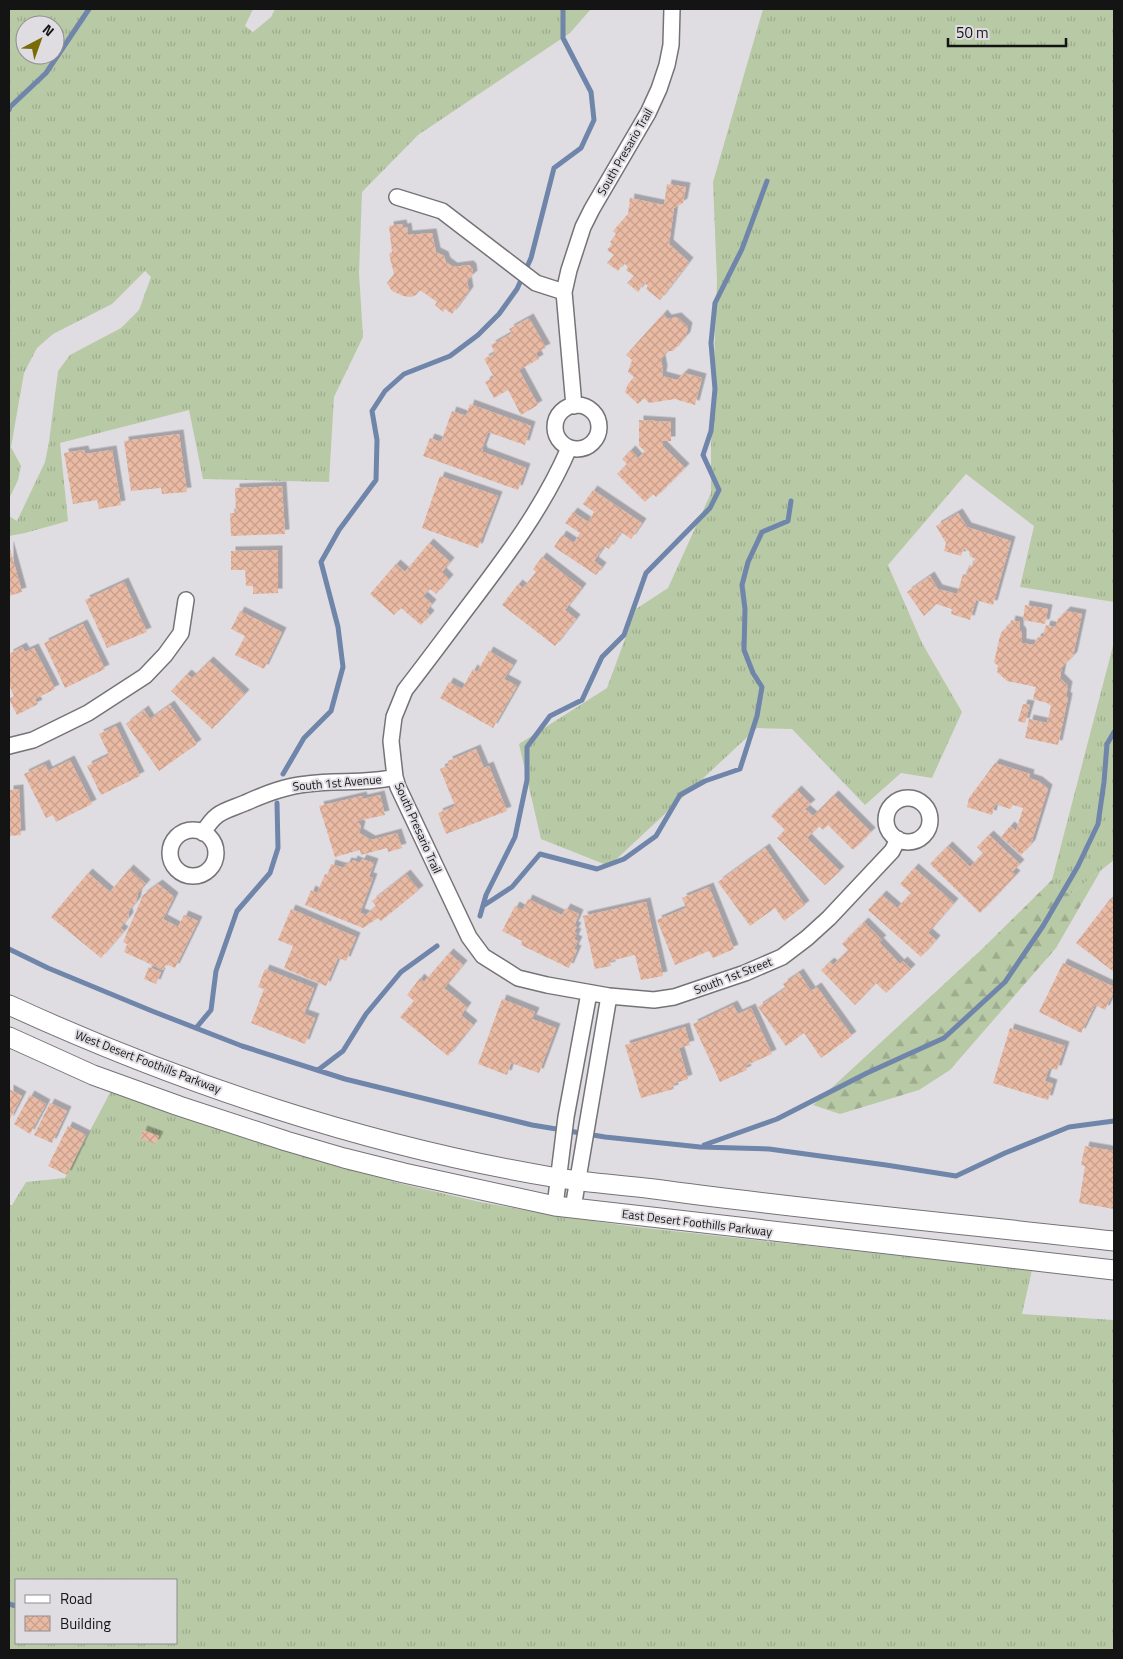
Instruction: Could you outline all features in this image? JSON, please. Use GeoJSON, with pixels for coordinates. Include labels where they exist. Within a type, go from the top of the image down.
{"type":"FeatureCollection","features":[{"type":"Feature","properties":{"kind":"street","name":"South Presario Trail"},"geometry":{"type":"LineString","coordinates":[[574,406],[564,292],[569,270],[583,227],[648,113],[659,89],[671,45],[672,9]]}},
{"type":"Feature","properties":{"kind":"street"},"geometry":{"type":"LineString","coordinates":[[397,197],[442,211],[536,283],[564,292]]}},
{"type":"Feature","properties":{"kind":"street"},"geometry":{"type":"LineString","coordinates":[[574,406],[584,407],[592,412],[598,423],[597,436],[588,446],[582,449],[569,448],[558,439],[555,432],[557,418],[561,412],[574,406]]}},
{"type":"Feature","properties":{"kind":"street","name":"South Presario Trail"},"geometry":{"type":"LineString","coordinates":[[569,448],[547,491],[509,554],[405,690],[394,717],[391,741],[398,787],[469,937],[483,956],[518,978],[589,993]]}},
{"type":"Feature","properties":{"kind":"street"},"geometry":{"type":"LineString","coordinates":[[9,746],[33,740],[88,713],[145,676],[181,633],[186,600]]}},
{"type":"Feature","properties":{"kind":"street","name":"South 1st Avenue"},"geometry":{"type":"LineString","coordinates":[[203,833],[216,814],[274,791],[309,784],[381,780],[395,777]]}},
{"type":"Feature","properties":{"kind":"street","name":"South 1st Street"},"geometry":{"type":"LineString","coordinates":[[589,993],[654,1000],[674,997],[745,973],[782,957],[829,918],[892,851],[898,839]]}},
{"type":"Feature","properties":{"kind":"street"},"geometry":{"type":"LineString","coordinates":[[564,1207],[558,1178],[566,1117],[589,993]]}},
{"type":"Feature","properties":{"kind":"street"},"geometry":{"type":"LineString","coordinates":[[564,1207],[578,1180],[609,996]]}},
{"type":"Feature","properties":{"kind":"street","name":"West Desert Foothills Parkway"},"geometry":{"type":"LineString","coordinates":[[9,1005],[105,1047],[190,1080],[289,1112],[417,1149],[558,1178]]}},
{"type":"Feature","properties":{"kind":"street","name":"East Desert Foothills Parkway"},"geometry":{"type":"LineString","coordinates":[[9,1037],[93,1075],[179,1106],[286,1141],[404,1173],[564,1207],[1114,1270]]}},
{"type":"Feature","properties":{"kind":"street"},"geometry":{"type":"LineString","coordinates":[[558,1178],[726,1199],[1114,1242]]}},
{"type":"Feature","properties":{"kind":"green space"},"geometry":{"type":"Polygon","coordinates":[[[9,9],[253,9],[245,26],[253,32],[271,17],[275,9],[591,9],[570,33],[418,135],[362,192],[359,273],[363,337],[334,397],[329,482],[203,479],[189,410],[60,443],[68,521],[9,536],[9,516],[17,521],[45,462],[58,371],[70,355],[121,328],[139,310],[151,277],[145,271],[112,304],[53,334],[37,348],[24,373],[11,447],[21,466],[18,480],[9,499],[9,9]]]}},
{"type":"Feature","properties":{"kind":"green space"},"geometry":{"type":"Polygon","coordinates":[[[763,9],[1114,9],[1114,602],[1020,587],[1034,526],[966,474],[888,565],[922,643],[962,712],[932,778],[901,773],[865,805],[792,729],[757,728],[609,866],[541,839],[519,744],[607,688],[636,609],[668,588],[711,493],[717,281],[713,182],[763,9]]]}},
{"type":"Feature","properties":{"kind":"green space"},"geometry":{"type":"Polygon","coordinates":[[[1114,642],[1114,860],[1072,893],[1059,892],[1052,880],[1114,642]]]}},
{"type":"Feature","properties":{"kind":"green space"},"geometry":{"type":"Polygon","coordinates":[[[1101,870],[1056,948],[950,1070],[919,1090],[840,1114],[813,1105],[981,950],[1052,880],[1059,892],[1072,893],[1101,870]]]}},
{"type":"Feature","properties":{"kind":"green space"},"geometry":{"type":"Polygon","coordinates":[[[111,1091],[173,1115],[263,1144],[398,1183],[480,1202],[557,1216],[636,1227],[1032,1270],[1022,1314],[1114,1320],[1114,1650],[9,1650],[9,1205],[12,1205],[26,1182],[65,1178],[111,1091]]]}},
{"type":"Feature","properties":{"kind":"building"},"geometry":{"type":"Polygon","coordinates":[[[667,184],[686,187],[683,203],[674,208],[669,244],[689,262],[660,300],[646,289],[648,286],[644,283],[638,292],[627,283],[634,276],[626,270],[628,267],[624,263],[618,271],[607,263],[614,255],[607,250],[616,234],[613,231],[628,214],[630,198],[664,205],[667,184]]]}},
{"type":"Feature","properties":{"kind":"building"},"geometry":{"type":"Polygon","coordinates":[[[402,224],[403,228],[407,227],[408,235],[432,233],[436,252],[444,256],[446,262],[453,267],[469,265],[472,268],[473,275],[467,280],[469,291],[452,314],[445,309],[443,312],[435,305],[437,302],[420,290],[411,297],[403,296],[392,291],[387,283],[394,274],[389,254],[392,252],[389,226],[402,224]]]}},
{"type":"Feature","properties":{"kind":"building"},"geometry":{"type":"Polygon","coordinates":[[[663,314],[667,319],[677,317],[688,327],[686,336],[673,351],[668,351],[661,359],[662,376],[677,380],[684,373],[702,378],[695,405],[675,399],[649,403],[644,398],[638,404],[625,392],[628,384],[634,377],[628,372],[632,360],[626,355],[663,314]]]}},
{"type":"Feature","properties":{"kind":"building"},"geometry":{"type":"Polygon","coordinates":[[[529,318],[546,348],[536,353],[539,359],[519,370],[538,405],[521,415],[508,390],[494,398],[485,382],[494,377],[484,359],[495,353],[491,345],[512,333],[509,329],[529,318]]]}},
{"type":"Feature","properties":{"kind":"building"},"geometry":{"type":"Polygon","coordinates":[[[470,404],[531,426],[525,445],[488,432],[482,449],[483,452],[526,468],[518,490],[423,456],[430,438],[441,442],[452,411],[466,416],[470,404]]]}},
{"type":"Feature","properties":{"kind":"building"},"geometry":{"type":"Polygon","coordinates":[[[639,420],[671,422],[671,441],[663,441],[663,446],[685,468],[656,497],[653,494],[645,502],[617,474],[627,464],[622,459],[631,450],[638,458],[645,451],[639,446],[639,420]]]}},
{"type":"Feature","properties":{"kind":"building"},"geometry":{"type":"Polygon","coordinates":[[[179,434],[187,492],[162,494],[161,488],[131,491],[124,441],[179,434]]]}},
{"type":"Feature","properties":{"kind":"building"},"geometry":{"type":"Polygon","coordinates":[[[84,450],[85,454],[112,450],[121,505],[99,509],[97,500],[73,504],[64,453],[84,450]]]}},
{"type":"Feature","properties":{"kind":"building"},"geometry":{"type":"Polygon","coordinates":[[[440,476],[498,496],[478,548],[422,528],[440,476]]]}},
{"type":"Feature","properties":{"kind":"building"},"geometry":{"type":"Polygon","coordinates":[[[282,486],[285,534],[231,536],[230,513],[236,513],[235,488],[282,486]]]}},
{"type":"Feature","properties":{"kind":"building"},"geometry":{"type":"Polygon","coordinates":[[[593,490],[642,523],[631,539],[621,532],[609,549],[604,546],[594,561],[602,567],[596,575],[554,547],[562,535],[574,543],[580,533],[565,523],[573,512],[588,522],[594,512],[583,504],[593,490]]]}},
{"type":"Feature","properties":{"kind":"building"},"geometry":{"type":"Polygon","coordinates":[[[958,513],[967,527],[1011,541],[993,605],[976,600],[970,620],[951,614],[952,609],[936,604],[924,616],[907,592],[930,576],[938,589],[957,594],[963,574],[967,575],[969,565],[973,566],[975,559],[970,556],[969,551],[963,549],[961,556],[944,551],[946,543],[936,526],[958,513]]]}},
{"type":"Feature","properties":{"kind":"building"},"geometry":{"type":"Polygon","coordinates":[[[429,543],[450,562],[442,572],[449,579],[436,594],[430,589],[423,596],[432,604],[426,611],[430,615],[421,625],[401,608],[394,615],[370,594],[396,564],[405,572],[429,543]]]}},
{"type":"Feature","properties":{"kind":"building"},"geometry":{"type":"Polygon","coordinates":[[[9,545],[22,592],[9,596],[9,545]]]}},
{"type":"Feature","properties":{"kind":"building"},"geometry":{"type":"Polygon","coordinates":[[[278,550],[278,593],[253,594],[253,586],[246,586],[245,570],[231,570],[231,551],[278,550]]]}},
{"type":"Feature","properties":{"kind":"building"},"geometry":{"type":"Polygon","coordinates":[[[542,557],[582,588],[565,610],[576,619],[555,646],[502,605],[518,584],[523,588],[536,572],[533,569],[542,557]]]}},
{"type":"Feature","properties":{"kind":"building"},"geometry":{"type":"Polygon","coordinates":[[[124,582],[147,632],[107,648],[85,600],[124,582]]]}},
{"type":"Feature","properties":{"kind":"building"},"geometry":{"type":"Polygon","coordinates":[[[1025,605],[1048,609],[1045,624],[1023,620],[1025,605]]]}},
{"type":"Feature","properties":{"kind":"building"},"geometry":{"type":"Polygon","coordinates":[[[240,611],[282,632],[264,669],[235,655],[245,636],[231,629],[240,611]]]}},
{"type":"Feature","properties":{"kind":"building"},"geometry":{"type":"Polygon","coordinates":[[[1066,611],[1082,614],[1073,656],[1062,667],[1060,678],[1068,686],[1066,696],[1068,698],[1058,745],[1025,738],[1029,719],[1047,723],[1051,706],[1033,699],[1036,687],[1007,681],[997,672],[998,666],[994,662],[1002,631],[1010,625],[1011,620],[1020,622],[1019,629],[1022,633],[1022,643],[1034,645],[1037,638],[1043,636],[1046,625],[1056,627],[1057,620],[1066,611]]]}},
{"type":"Feature","properties":{"kind":"building"},"geometry":{"type":"Polygon","coordinates":[[[83,624],[105,669],[65,688],[44,643],[83,624]]]}},
{"type":"Feature","properties":{"kind":"building"},"geometry":{"type":"Polygon","coordinates":[[[22,647],[25,652],[34,648],[55,689],[35,699],[38,704],[17,715],[9,699],[14,696],[9,685],[9,654],[22,647]]]}},
{"type":"Feature","properties":{"kind":"building"},"geometry":{"type":"Polygon","coordinates":[[[489,651],[513,665],[504,679],[517,686],[493,728],[440,698],[449,682],[462,689],[473,669],[477,672],[489,651]]]}},
{"type":"Feature","properties":{"kind":"building"},"geometry":{"type":"Polygon","coordinates":[[[209,661],[245,694],[212,729],[171,691],[187,674],[192,678],[209,661]]]}},
{"type":"Feature","properties":{"kind":"building"},"geometry":{"type":"Polygon","coordinates":[[[1023,704],[1030,705],[1025,723],[1018,721],[1023,704]]]}},
{"type":"Feature","properties":{"kind":"building"},"geometry":{"type":"Polygon","coordinates":[[[170,705],[197,744],[159,771],[126,724],[144,710],[150,719],[170,705]]]}},
{"type":"Feature","properties":{"kind":"building"},"geometry":{"type":"Polygon","coordinates":[[[116,726],[140,776],[101,795],[87,766],[109,755],[99,734],[116,726]]]}},
{"type":"Feature","properties":{"kind":"building"},"geometry":{"type":"Polygon","coordinates":[[[476,749],[484,768],[489,766],[507,811],[446,834],[438,813],[455,806],[440,769],[449,765],[448,761],[476,749]]]}},
{"type":"Feature","properties":{"kind":"building"},"geometry":{"type":"Polygon","coordinates":[[[70,760],[92,804],[56,822],[53,815],[46,818],[24,774],[45,764],[48,771],[70,760]]]}},
{"type":"Feature","properties":{"kind":"building"},"geometry":{"type":"Polygon","coordinates":[[[995,763],[1030,774],[1029,778],[1038,781],[1048,789],[1031,844],[1021,855],[1001,837],[1010,826],[1016,831],[1023,808],[1013,805],[1010,809],[995,804],[992,815],[967,807],[969,798],[995,763]]]}},
{"type":"Feature","properties":{"kind":"building"},"geometry":{"type":"Polygon","coordinates":[[[19,789],[21,835],[9,836],[9,790],[19,789]]]}},
{"type":"Feature","properties":{"kind":"building"},"geometry":{"type":"Polygon","coordinates":[[[797,790],[811,804],[805,809],[813,816],[834,795],[871,832],[853,850],[828,825],[823,830],[819,826],[807,838],[840,871],[825,885],[777,838],[785,830],[771,816],[797,790]]]}},
{"type":"Feature","properties":{"kind":"building"},"geometry":{"type":"Polygon","coordinates":[[[380,795],[385,815],[357,821],[361,826],[359,833],[371,840],[397,833],[402,848],[388,852],[387,848],[361,855],[360,850],[335,857],[319,806],[362,796],[363,799],[380,795]]]}},
{"type":"Feature","properties":{"kind":"building"},"geometry":{"type":"Polygon","coordinates":[[[989,835],[1020,864],[1012,872],[1016,875],[980,913],[930,864],[948,846],[970,867],[983,853],[977,847],[989,835]]]}},
{"type":"Feature","properties":{"kind":"building"},"geometry":{"type":"Polygon","coordinates":[[[765,848],[805,905],[784,921],[775,908],[750,926],[718,882],[765,848]]]}},
{"type":"Feature","properties":{"kind":"building"},"geometry":{"type":"Polygon","coordinates":[[[362,859],[374,863],[369,877],[373,878],[360,913],[366,915],[376,906],[372,901],[406,874],[419,890],[381,921],[378,918],[363,928],[305,905],[311,890],[317,893],[325,874],[328,875],[331,864],[344,868],[347,862],[352,863],[353,860],[360,863],[362,859]]]}},
{"type":"Feature","properties":{"kind":"building"},"geometry":{"type":"Polygon","coordinates":[[[914,868],[954,903],[928,933],[936,940],[921,957],[868,910],[882,895],[897,908],[911,893],[900,884],[914,868]]]}},
{"type":"Feature","properties":{"kind":"building"},"geometry":{"type":"Polygon","coordinates":[[[129,869],[146,884],[138,893],[136,902],[128,912],[129,917],[120,928],[124,931],[101,958],[51,917],[88,873],[110,892],[129,869]]]}},
{"type":"Feature","properties":{"kind":"building"},"geometry":{"type":"Polygon","coordinates":[[[158,884],[174,897],[163,919],[178,927],[184,915],[198,921],[175,968],[166,964],[163,970],[124,952],[127,944],[123,942],[143,895],[158,884]]]}},
{"type":"Feature","properties":{"kind":"building"},"geometry":{"type":"Polygon","coordinates":[[[709,887],[734,949],[713,958],[709,951],[675,965],[657,920],[686,908],[682,898],[709,887]]]}},
{"type":"Feature","properties":{"kind":"building"},"geometry":{"type":"Polygon","coordinates":[[[1111,898],[1114,900],[1114,972],[1076,943],[1111,898]]]}},
{"type":"Feature","properties":{"kind":"building"},"geometry":{"type":"Polygon","coordinates":[[[528,899],[562,915],[566,908],[579,914],[574,926],[577,927],[574,932],[577,933],[574,939],[578,941],[574,949],[577,950],[569,968],[521,945],[522,941],[502,931],[515,906],[523,910],[528,899]]]}},
{"type":"Feature","properties":{"kind":"building"},"geometry":{"type":"Polygon","coordinates":[[[646,902],[663,976],[641,980],[635,955],[610,961],[611,966],[595,969],[583,916],[646,902]]]}},
{"type":"Feature","properties":{"kind":"building"},"geometry":{"type":"Polygon","coordinates":[[[291,909],[356,937],[346,961],[338,958],[326,986],[284,968],[293,946],[278,940],[291,909]]]}},
{"type":"Feature","properties":{"kind":"building"},"geometry":{"type":"Polygon","coordinates":[[[864,922],[882,940],[879,942],[900,964],[903,961],[911,969],[886,993],[876,983],[855,1005],[821,970],[830,962],[833,965],[848,950],[842,944],[864,922]]]}},
{"type":"Feature","properties":{"kind":"building"},"geometry":{"type":"Polygon","coordinates":[[[449,953],[463,965],[444,988],[467,1007],[461,1015],[473,1025],[448,1056],[400,1017],[414,1001],[407,995],[420,978],[424,982],[449,953]]]}},
{"type":"Feature","properties":{"kind":"building"},"geometry":{"type":"Polygon","coordinates":[[[1063,963],[1114,987],[1105,1010],[1095,1005],[1081,1033],[1039,1012],[1063,963]]]}},
{"type":"Feature","properties":{"kind":"building"},"geometry":{"type":"Polygon","coordinates":[[[149,967],[161,972],[156,984],[144,979],[149,967]]]}},
{"type":"Feature","properties":{"kind":"building"},"geometry":{"type":"Polygon","coordinates":[[[265,969],[314,988],[304,1014],[315,1018],[305,1044],[251,1023],[264,989],[258,987],[265,969]]]}},
{"type":"Feature","properties":{"kind":"building"},"geometry":{"type":"Polygon","coordinates":[[[799,973],[811,991],[817,987],[852,1036],[821,1058],[804,1033],[786,1046],[758,1007],[786,988],[783,984],[799,973]]]}},
{"type":"Feature","properties":{"kind":"building"},"geometry":{"type":"Polygon","coordinates":[[[502,999],[535,1012],[532,1019],[556,1028],[539,1073],[511,1063],[507,1075],[478,1064],[502,999]]]}},
{"type":"Feature","properties":{"kind":"building"},"geometry":{"type":"Polygon","coordinates":[[[733,1005],[738,1014],[751,1008],[772,1054],[745,1066],[747,1070],[720,1082],[693,1024],[733,1005]]]}},
{"type":"Feature","properties":{"kind":"building"},"geometry":{"type":"Polygon","coordinates":[[[685,1027],[690,1045],[679,1048],[688,1079],[673,1084],[674,1089],[641,1098],[625,1045],[685,1027]]]}},
{"type":"Feature","properties":{"kind":"building"},"geometry":{"type":"Polygon","coordinates":[[[1010,1028],[1065,1046],[1057,1070],[1049,1068],[1045,1081],[1053,1084],[1048,1100],[993,1083],[1010,1028]]]}},
{"type":"Feature","properties":{"kind":"building"},"geometry":{"type":"Polygon","coordinates":[[[9,1089],[22,1096],[9,1121],[9,1089]]]}},
{"type":"Feature","properties":{"kind":"building"},"geometry":{"type":"Polygon","coordinates":[[[30,1095],[46,1104],[30,1134],[14,1124],[30,1095]]]}},
{"type":"Feature","properties":{"kind":"building"},"geometry":{"type":"Polygon","coordinates":[[[50,1103],[67,1111],[52,1143],[34,1135],[50,1103]]]}},
{"type":"Feature","properties":{"kind":"building"},"geometry":{"type":"Polygon","coordinates":[[[68,1126],[86,1135],[67,1175],[48,1166],[68,1126]]]}},
{"type":"Feature","properties":{"kind":"building"},"geometry":{"type":"Polygon","coordinates":[[[143,1130],[159,1136],[155,1144],[140,1138],[143,1130]]]}},
{"type":"Feature","properties":{"kind":"building"},"geometry":{"type":"Polygon","coordinates":[[[1085,1146],[1114,1151],[1114,1209],[1079,1203],[1085,1166],[1081,1165],[1085,1146]]]}},
{"type":"Feature","properties":{"kind":"waterway"},"geometry":{"type":"LineString","coordinates":[[9,110],[46,73],[89,9]]}},
{"type":"Feature","properties":{"kind":"waterway"},"geometry":{"type":"LineString","coordinates":[[283,774],[304,738],[331,711],[343,667],[338,627],[321,562],[339,530],[376,480],[377,440],[372,411],[385,391],[404,374],[450,356],[478,335],[499,314],[517,289],[531,258],[554,168],[581,148],[594,120],[591,92],[563,38],[563,9]]}},
{"type":"Feature","properties":{"kind":"waterway"},"geometry":{"type":"LineString","coordinates":[[480,916],[486,895],[515,837],[527,780],[527,747],[550,716],[582,700],[602,657],[624,635],[646,573],[710,508],[719,490],[703,455],[711,431],[715,389],[711,343],[715,303],[742,249],[767,181]]}},
{"type":"Feature","properties":{"kind":"waterway"},"geometry":{"type":"LineString","coordinates":[[483,906],[512,887],[540,854],[597,869],[624,859],[656,836],[680,795],[705,781],[740,769],[757,716],[762,687],[753,673],[744,650],[745,609],[742,585],[748,562],[762,532],[788,521],[791,501]]}},
{"type":"Feature","properties":{"kind":"waterway"},"geometry":{"type":"LineString","coordinates":[[704,1145],[777,1119],[867,1073],[944,1038],[1005,982],[1043,926],[1078,866],[1098,824],[1107,744],[1114,732]]}},
{"type":"Feature","properties":{"kind":"waterway"},"geometry":{"type":"LineString","coordinates":[[196,1028],[211,1010],[216,971],[237,911],[270,873],[278,848],[277,803]]}},
{"type":"Feature","properties":{"kind":"waterway"},"geometry":{"type":"LineString","coordinates":[[318,1070],[343,1051],[366,1014],[401,972],[437,946]]}},
{"type":"Feature","properties":{"kind":"waterway"},"geometry":{"type":"LineString","coordinates":[[9,949],[48,968],[242,1046],[345,1079],[532,1125],[605,1137],[700,1147],[769,1149],[956,1176],[1005,1153],[1069,1127],[1114,1121]]}},
{"type":"Feature","properties":{"kind":"waterway"},"geometry":{"type":"LineString","coordinates":[[9,1604],[15,1606]]}}]}
